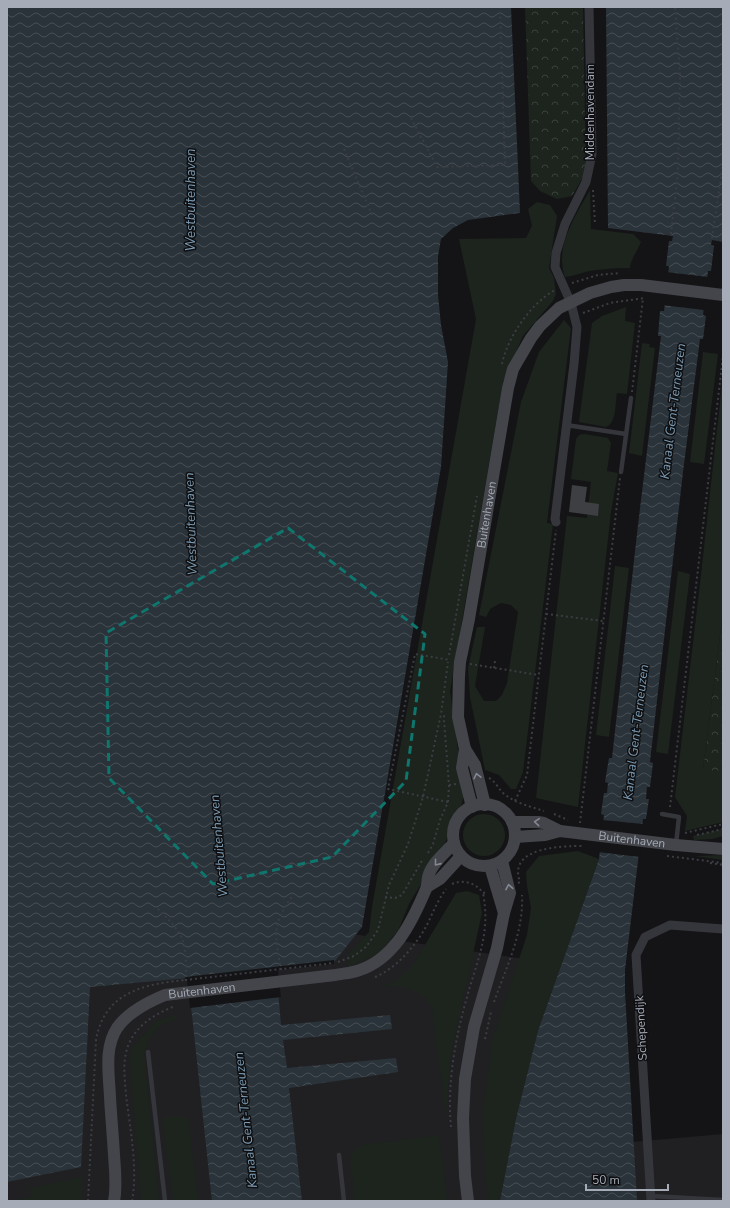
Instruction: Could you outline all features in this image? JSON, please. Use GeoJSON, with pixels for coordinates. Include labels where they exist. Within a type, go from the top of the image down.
{"type":"FeatureCollection","features":[{"type":"Feature","properties":{"kind":"main road","name":"Buitenhaven"},"geometry":{"type":"LineString","coordinates":[[485,805],[475,765],[465,749],[458,717],[454,661],[469,619],[508,388],[513,369],[531,338],[540,326],[559,308],[590,293],[611,287],[641,285],[723,295]]}},
{"type":"Feature","properties":{"kind":"main road","name":"Buitenhaven"},"geometry":{"type":"LineString","coordinates":[[465,749],[462,768],[472,807]]}},
{"type":"Feature","properties":{"kind":"main road"},"geometry":{"type":"LineString","coordinates":[[485,805],[491,805],[504,811],[512,822],[515,832],[512,850],[502,860],[490,866],[476,865],[461,856],[454,843],[453,834],[457,821],[461,815],[472,807],[485,805]]}},
{"type":"Feature","properties":{"kind":"main road","name":"Buitenhaven"},"geometry":{"type":"LineString","coordinates":[[512,822],[544,823],[560,831]]}},
{"type":"Feature","properties":{"kind":"main road","name":"Buitenhaven"},"geometry":{"type":"LineString","coordinates":[[515,837],[545,835],[560,831],[723,849]]}},
{"type":"Feature","properties":{"kind":"main road","name":"Buitenhaven"},"geometry":{"type":"LineString","coordinates":[[704,848],[723,841]]}},
{"type":"Feature","properties":{"kind":"main road","name":"Buitenhaven"},"geometry":{"type":"LineString","coordinates":[[114,1201],[116,1180],[108,1062],[111,1042],[117,1028],[126,1018],[154,1000],[187,988],[335,969],[357,971],[376,962],[388,954],[402,935],[427,887],[428,874],[454,843]]}},
{"type":"Feature","properties":{"kind":"main road","name":"Buitenhaven"},"geometry":{"type":"LineString","coordinates":[[427,887],[440,879],[461,856]]}},
{"type":"Feature","properties":{"kind":"main road"},"geometry":{"type":"LineString","coordinates":[[468,1201],[463,1118],[465,1079],[474,1027],[498,941],[504,913],[510,893],[517,885],[502,860]]}},
{"type":"Feature","properties":{"kind":"main road"},"geometry":{"type":"LineString","coordinates":[[490,866],[504,913]]}},
{"type":"Feature","properties":{"kind":"street","name":"Middenhavendam"},"geometry":{"type":"LineString","coordinates":[[570,303],[555,267],[556,253],[565,224],[586,182],[592,154],[589,7]]}},
{"type":"Feature","properties":{"kind":"street"},"geometry":{"type":"LineString","coordinates":[[556,522],[555,519],[577,342],[577,327],[570,303]]}},
{"type":"Feature","properties":{"kind":"street","name":"Schependijk"},"geometry":{"type":"LineString","coordinates":[[650,1199],[636,955],[645,937],[670,925],[723,930]]}},
{"type":"Feature","properties":{"kind":"lane"},"geometry":{"type":"LineString","coordinates":[[621,472],[631,398]]}},
{"type":"Feature","properties":{"kind":"lane"},"geometry":{"type":"LineString","coordinates":[[566,425],[626,434]]}},
{"type":"Feature","properties":{"kind":"lane"},"geometry":{"type":"LineString","coordinates":[[662,814],[679,817],[676,845]]}},
{"type":"Feature","properties":{"kind":"lane"},"geometry":{"type":"LineString","coordinates":[[148,1052],[165,1201]]}},
{"type":"Feature","properties":{"kind":"lane"},"geometry":{"type":"LineString","coordinates":[[339,1155],[344,1201]]}},
{"type":"Feature","properties":{"kind":"lane"},"geometry":{"type":"LineString","coordinates":[[650,1199],[723,1200]]}},
{"type":"Feature","properties":{"kind":"path"},"geometry":{"type":"LineString","coordinates":[[411,118],[437,167],[505,165],[500,7]]}},
{"type":"Feature","properties":{"kind":"path"},"geometry":{"type":"LineString","coordinates":[[671,234],[678,172],[680,81],[675,7]]}},
{"type":"Feature","properties":{"kind":"path"},"geometry":{"type":"LineString","coordinates":[[344,149],[372,215]]}},
{"type":"Feature","properties":{"kind":"path"},"geometry":{"type":"LineString","coordinates":[[712,238],[723,164]]}},
{"type":"Feature","properties":{"kind":"path"},"geometry":{"type":"LineString","coordinates":[[631,398],[643,298]]}},
{"type":"Feature","properties":{"kind":"path"},"geometry":{"type":"LineString","coordinates":[[575,317],[586,311],[610,303],[650,298]]}},
{"type":"Feature","properties":{"kind":"path"},"geometry":{"type":"LineString","coordinates":[[669,815],[723,356]]}},
{"type":"Feature","properties":{"kind":"path","name":"Buitenhaven"},"geometry":{"type":"LineString","coordinates":[[586,825],[579,824],[621,472]]}},
{"type":"Feature","properties":{"kind":"path"},"geometry":{"type":"LineString","coordinates":[[515,801],[528,775],[556,522]]}},
{"type":"Feature","properties":{"kind":"path"},"geometry":{"type":"LineString","coordinates":[[546,614],[603,621]]}},
{"type":"Feature","properties":{"kind":"path"},"geometry":{"type":"LineString","coordinates":[[448,802],[388,789],[415,654],[539,675]]}},
{"type":"Feature","properties":{"kind":"path","name":"Buitenhaven"},"geometry":{"type":"LineString","coordinates":[[185,980],[335,969],[366,947],[380,925],[385,897],[389,885],[408,844],[423,797],[454,661]]}},
{"type":"Feature","properties":{"kind":"path"},"geometry":{"type":"LineString","coordinates":[[494,668],[495,661]]}},
{"type":"Feature","properties":{"kind":"path","name":"Buitenhaven"},"geometry":{"type":"LineString","coordinates":[[385,897],[400,897],[406,891],[420,863],[433,844],[440,820],[448,802],[449,785],[444,716],[441,714]]}},
{"type":"Feature","properties":{"kind":"path"},"geometry":{"type":"LineString","coordinates":[[537,808],[573,822]]}},
{"type":"Feature","properties":{"kind":"path"},"geometry":{"type":"LineString","coordinates":[[677,833],[685,833],[723,824]]}},
{"type":"Feature","properties":{"kind":"path","name":"Buitenhaven"},"geometry":{"type":"LineString","coordinates":[[517,885],[518,870],[523,861],[530,854],[557,847],[588,846]]}},
{"type":"Feature","properties":{"kind":"path"},"geometry":{"type":"LineString","coordinates":[[670,857],[723,865]]}},
{"type":"Feature","properties":{"kind":"path"},"geometry":{"type":"LineString","coordinates":[[454,883],[462,881],[470,882],[480,888],[483,893],[497,890]]}},
{"type":"Feature","properties":{"kind":"path"},"geometry":{"type":"LineString","coordinates":[[483,1045],[493,1006],[517,934],[521,914],[522,893]]}},
{"type":"Feature","properties":{"kind":"path"},"geometry":{"type":"LineString","coordinates":[[282,975],[275,936],[282,910],[293,895]]}},
{"type":"Feature","properties":{"kind":"path"},"geometry":{"type":"LineString","coordinates":[[158,909],[167,917],[184,942],[187,988]]}},
{"type":"Feature","properties":{"kind":"path","name":"Buitenhaven"},"geometry":{"type":"LineString","coordinates":[[132,1201],[134,1191],[134,1169],[125,1080],[125,1057],[128,1046],[133,1037],[148,1019],[157,1013],[181,1004]]}},
{"type":"Feature","properties":{"kind":"highlighted area"},"geometry":{"type":"Polygon","coordinates":[[[288,528],[425,634],[406,781],[332,857],[213,884],[109,778],[106,633],[288,528]]]}},
{"type":"Feature","properties":{"kind":"shaded area"},"geometry":{"type":"Polygon","coordinates":[[[339,932],[608,971],[587,1146],[723,1134],[723,1201],[7,1201],[7,1164],[85,970],[339,932]]]}},
{"type":"Feature","properties":{"kind":"green space"},"geometry":{"type":"Polygon","coordinates":[[[525,7],[583,7],[586,172],[572,196],[557,199],[540,191],[531,181],[525,7]]]}},
{"type":"Feature","properties":{"kind":"green space"},"geometry":{"type":"Polygon","coordinates":[[[590,190],[591,229],[633,234],[641,242],[630,268],[589,271],[565,277],[562,266],[564,243],[573,221],[590,190]]]}},
{"type":"Feature","properties":{"kind":"green space"},"geometry":{"type":"Polygon","coordinates":[[[537,202],[550,205],[557,216],[549,268],[554,278],[556,294],[553,301],[523,336],[503,382],[450,691],[464,794],[461,807],[443,848],[409,904],[398,931],[379,953],[349,967],[347,955],[369,932],[372,907],[476,319],[459,239],[526,238],[532,226],[528,209],[537,202]]]}},
{"type":"Feature","properties":{"kind":"green space"},"geometry":{"type":"Polygon","coordinates":[[[626,307],[625,321],[635,323],[627,394],[617,393],[614,417],[610,425],[606,427],[579,422],[592,323],[602,316],[626,307]]]}},
{"type":"Feature","properties":{"kind":"green space"},"geometry":{"type":"Polygon","coordinates":[[[564,320],[571,328],[547,523],[553,524],[523,772],[516,789],[511,789],[499,775],[485,770],[470,697],[468,668],[477,627],[485,627],[475,686],[484,701],[496,701],[502,695],[507,683],[518,612],[511,605],[501,603],[490,609],[486,617],[479,615],[521,402],[539,352],[564,320]]]}},
{"type":"Feature","properties":{"kind":"green space"},"geometry":{"type":"Polygon","coordinates":[[[642,343],[650,344],[649,347],[655,348],[642,456],[629,453],[642,343]]]}},
{"type":"Feature","properties":{"kind":"green space"},"geometry":{"type":"Polygon","coordinates":[[[703,352],[718,354],[704,464],[690,462],[703,352]]]}},
{"type":"Feature","properties":{"kind":"green space"},"geometry":{"type":"Polygon","coordinates":[[[723,375],[723,613],[703,769],[723,771],[723,822],[685,831],[687,816],[675,797],[723,375]]]}},
{"type":"Feature","properties":{"kind":"green space"},"geometry":{"type":"Polygon","coordinates":[[[584,434],[608,438],[611,443],[607,471],[618,473],[611,512],[578,807],[536,798],[567,516],[587,518],[591,482],[571,479],[576,439],[579,435],[584,434]]]}},
{"type":"Feature","properties":{"kind":"green space"},"geometry":{"type":"Polygon","coordinates":[[[615,566],[629,568],[609,737],[596,735],[615,566]]]}},
{"type":"Feature","properties":{"kind":"green space"},"geometry":{"type":"Polygon","coordinates":[[[678,571],[690,574],[668,754],[656,752],[678,571]]]}},
{"type":"Feature","properties":{"kind":"green space"},"geometry":{"type":"Polygon","coordinates":[[[723,613],[723,771],[703,770],[723,613]]]}},
{"type":"Feature","properties":{"kind":"green space"},"geometry":{"type":"Polygon","coordinates":[[[480,814],[488,814],[496,817],[502,823],[505,835],[502,847],[496,853],[488,856],[480,856],[472,853],[466,847],[463,839],[463,831],[466,823],[472,817],[480,814]]]}},
{"type":"Feature","properties":{"kind":"green space"},"geometry":{"type":"Polygon","coordinates":[[[723,829],[723,836],[712,839],[694,840],[693,836],[723,829]]]}},
{"type":"Feature","properties":{"kind":"green space"},"geometry":{"type":"Polygon","coordinates":[[[578,851],[599,859],[538,1031],[516,1119],[500,1201],[489,1201],[486,1179],[483,1114],[492,1041],[527,935],[531,908],[526,872],[539,856],[578,851]]]}},
{"type":"Feature","properties":{"kind":"green space"},"geometry":{"type":"Polygon","coordinates":[[[723,855],[723,860],[695,856],[723,855]]]}},
{"type":"Feature","properties":{"kind":"green space"},"geometry":{"type":"Polygon","coordinates":[[[467,891],[479,895],[482,913],[450,1058],[446,1118],[432,1008],[423,995],[409,988],[382,986],[398,980],[413,965],[456,893],[467,891]]]}},
{"type":"Feature","properties":{"kind":"green space"},"geometry":{"type":"Polygon","coordinates":[[[175,1015],[177,1019],[161,1025],[149,1039],[144,1054],[159,1201],[140,1201],[141,1196],[130,1058],[133,1046],[157,1021],[175,1015]]]}},
{"type":"Feature","properties":{"kind":"green space"},"geometry":{"type":"Polygon","coordinates":[[[163,1117],[188,1117],[198,1201],[173,1201],[163,1117]]]}},
{"type":"Feature","properties":{"kind":"green space"},"geometry":{"type":"Polygon","coordinates":[[[439,1135],[447,1201],[355,1201],[350,1156],[361,1145],[439,1135]]]}},
{"type":"Feature","properties":{"kind":"green space"},"geometry":{"type":"Polygon","coordinates":[[[82,1177],[82,1201],[8,1201],[32,1197],[29,1188],[82,1177]]]}},
{"type":"Feature","properties":{"kind":"water"},"geometry":{"type":"Polygon","coordinates":[[[7,7],[511,7],[520,213],[468,220],[453,228],[441,239],[438,256],[438,295],[441,325],[448,362],[441,467],[362,927],[335,961],[276,968],[281,1025],[390,1015],[392,1029],[283,1040],[287,1068],[396,1058],[398,1072],[289,1088],[302,1201],[212,1201],[188,978],[90,987],[81,1167],[7,1182],[7,7]]]}},
{"type":"Feature","properties":{"kind":"water","name":"Kanaal Gent-Terneuzen"},"geometry":{"type":"Polygon","coordinates":[[[606,7],[723,7],[723,242],[712,240],[711,245],[714,246],[711,271],[708,271],[703,315],[706,316],[703,339],[700,339],[683,472],[650,762],[653,763],[650,787],[647,787],[646,799],[649,799],[646,819],[643,819],[625,970],[637,1201],[500,1201],[516,1119],[538,1031],[599,859],[604,815],[601,814],[604,793],[607,793],[608,783],[605,782],[609,758],[612,758],[661,336],[658,336],[660,311],[664,311],[669,266],[666,266],[669,241],[672,241],[673,236],[608,228],[606,7]]]}},
{"type":"Feature","properties":{"kind":"pier"},"geometry":{"type":"Polygon","coordinates":[[[666,272],[708,277],[704,310],[662,305],[666,272]]]}},
{"type":"Feature","properties":{"kind":"pier"},"geometry":{"type":"Polygon","coordinates":[[[602,820],[643,824],[640,857],[598,852],[602,820]]]}},
{"type":"Feature","properties":{"kind":"pier"},"geometry":{"type":"Polygon","coordinates":[[[334,960],[334,964],[278,970],[281,997],[190,1008],[187,980],[185,980],[185,977],[334,960]]]}},
{"type":"Feature","properties":{"kind":"building"},"geometry":{"type":"Polygon","coordinates":[[[572,485],[587,487],[585,502],[599,504],[598,516],[569,512],[572,485]]]}},
{"type":"Feature","properties":{"kind":"water label","name":"Westbuitenhaven"},"geometry":{"type":"Point","coordinates":[190,200]}},
{"type":"Feature","properties":{"kind":"water label","name":"Westbuitenhaven"},"geometry":{"type":"Point","coordinates":[190,524]}},
{"type":"Feature","properties":{"kind":"water label","name":"Westbuitenhaven"},"geometry":{"type":"Point","coordinates":[218,846]}}]}
